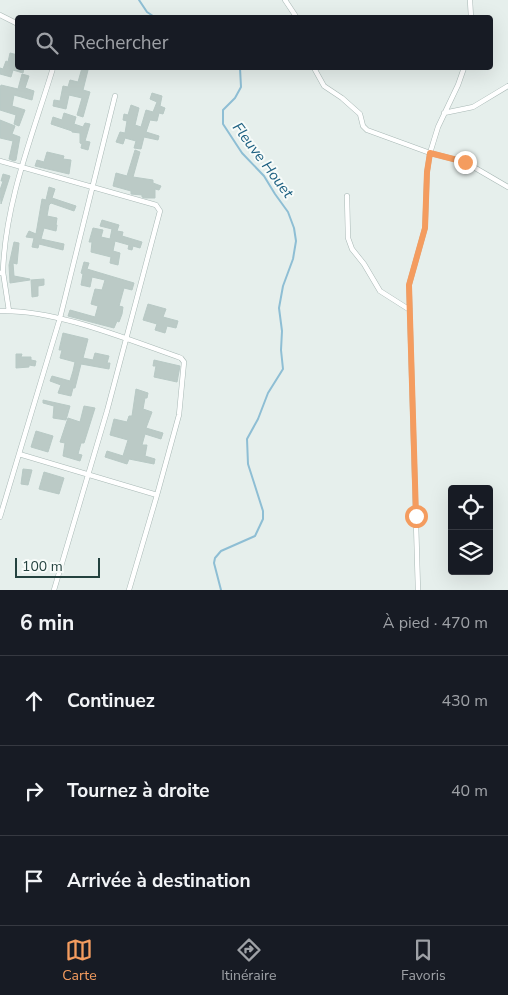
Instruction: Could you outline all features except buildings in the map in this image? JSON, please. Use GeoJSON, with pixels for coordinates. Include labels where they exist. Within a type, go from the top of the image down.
{"type":"FeatureCollection","features":[{"type":"Feature","properties":{"kind":"street"},"geometry":{"type":"LineString","coordinates":[[285,0],[295,15]]}},
{"type":"Feature","properties":{"kind":"street"},"geometry":{"type":"LineString","coordinates":[[470,0],[471,15]]}},
{"type":"Feature","properties":{"kind":"street"},"geometry":{"type":"LineString","coordinates":[[0,16],[15,23]]}},
{"type":"Feature","properties":{"kind":"street"},"geometry":{"type":"LineString","coordinates":[[9,311],[2,273],[8,225],[22,167],[52,70]]}},
{"type":"Feature","properties":{"kind":"street"},"geometry":{"type":"LineString","coordinates":[[315,70],[324,86],[342,98],[360,114],[363,126],[367,130],[430,153],[465,162],[508,188]]}},
{"type":"Feature","properties":{"kind":"street"},"geometry":{"type":"LineString","coordinates":[[418,590],[409,285],[425,228],[427,172],[430,153],[444,113],[463,70]]}},
{"type":"Feature","properties":{"kind":"street"},"geometry":{"type":"LineString","coordinates":[[444,113],[473,107],[508,86]]}},
{"type":"Feature","properties":{"kind":"street"},"geometry":{"type":"LineString","coordinates":[[0,517],[60,318],[115,96]]}},
{"type":"Feature","properties":{"kind":"street"},"geometry":{"type":"LineString","coordinates":[[0,161],[156,205],[160,211],[126,339],[54,590]]}},
{"type":"Feature","properties":{"kind":"street"},"geometry":{"type":"LineString","coordinates":[[347,196],[348,238],[352,249],[364,264],[380,291],[410,310]]}},
{"type":"Feature","properties":{"kind":"street"},"geometry":{"type":"LineString","coordinates":[[0,312],[9,311],[60,318],[181,358],[184,362],[179,415],[158,495],[129,590]]}},
{"type":"Feature","properties":{"kind":"street"},"geometry":{"type":"LineString","coordinates":[[19,454],[158,495]]}},
{"type":"Feature","properties":{"kind":"waterway","name":"Fleuve Houet"},"geometry":{"type":"LineString","coordinates":[[139,0],[147,12],[152,15]]}},
{"type":"Feature","properties":{"kind":"waterway","name":"Fleuve Houet"},"geometry":{"type":"LineString","coordinates":[[221,590],[214,563],[215,558],[221,551],[255,536],[263,519],[263,511],[248,464],[247,439],[258,419],[268,393],[283,369],[279,308],[283,286],[293,259],[296,241],[294,228],[288,212],[264,176],[242,153],[223,124],[223,110],[235,98],[241,87],[240,70]]}},
{"type":"Feature","properties":{"kind":"route"},"geometry":{"type":"LineString","coordinates":[[416,516],[409,285],[425,228],[427,172],[430,153],[465,162]]}}]}
